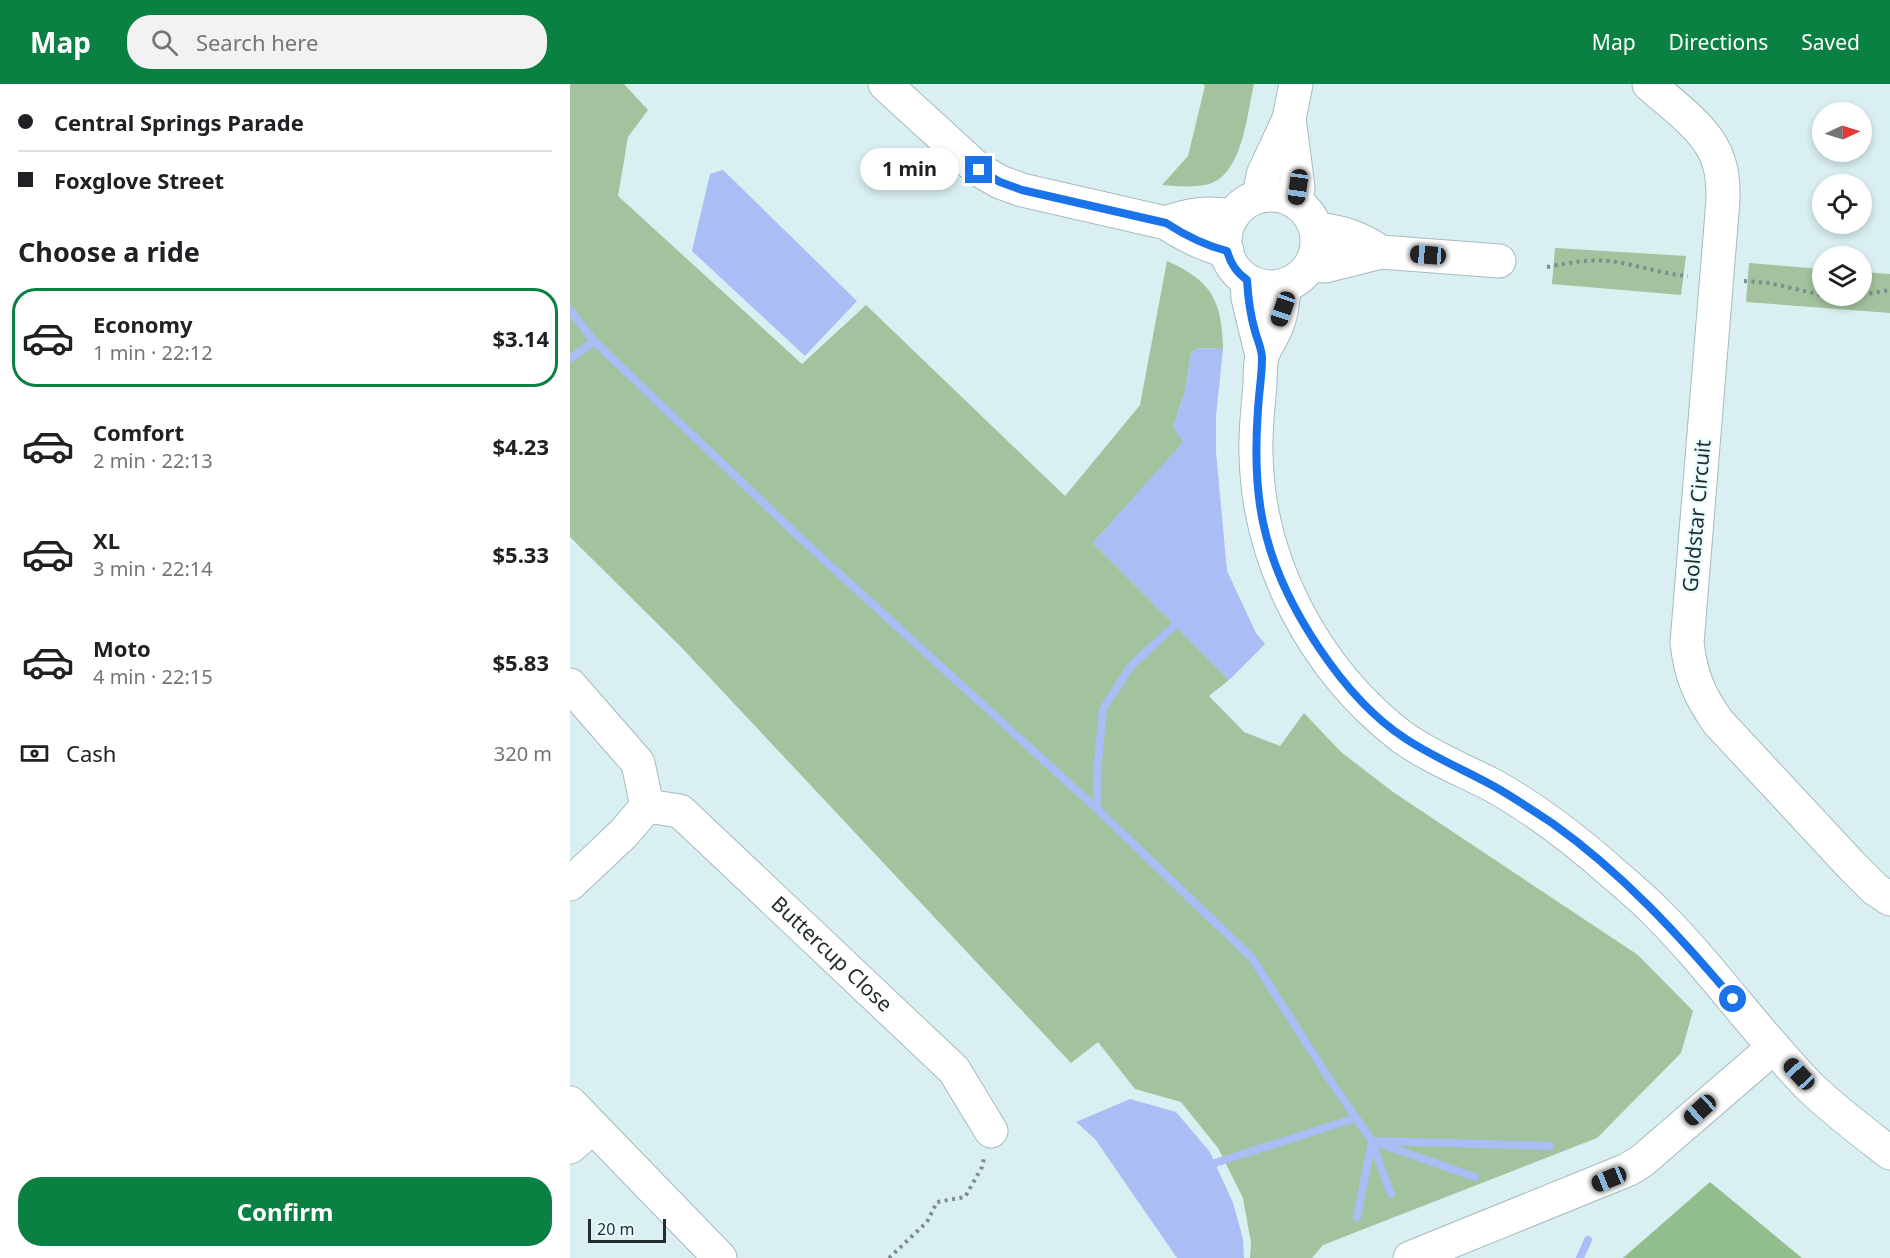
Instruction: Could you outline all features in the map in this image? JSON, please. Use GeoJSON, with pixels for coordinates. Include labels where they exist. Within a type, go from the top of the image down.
{"type":"FeatureCollection","features":[{"type":"Feature","properties":{"kind":"street"},"geometry":{"type":"LineString","coordinates":[[885,84],[963,157],[979,170],[1000,182],[1022,190],[1166,223],[1205,245],[1227,251]]}},
{"type":"Feature","properties":{"kind":"street"},"geometry":{"type":"LineString","coordinates":[[1258,196],[1263,175],[1289,119],[1296,84]]}},
{"type":"Feature","properties":{"kind":"street","name":"Goldstar Circuit"},"geometry":{"type":"LineString","coordinates":[[1649,84],[1706,139],[1719,162],[1722,182],[1723,200],[1687,643],[1695,684],[1704,703],[1718,722],[1852,866],[1875,889],[1890,899]]}},
{"type":"Feature","properties":{"kind":"street"},"geometry":{"type":"LineString","coordinates":[[1289,119],[1298,187],[1296,202]]}},
{"type":"Feature","properties":{"kind":"street"},"geometry":{"type":"LineString","coordinates":[[1272,194],[1284,196],[1296,202],[1312,218],[1316,229],[1316,254],[1311,265],[1294,281],[1284,285],[1271,287],[1247,280],[1230,262],[1225,239],[1232,217],[1239,207],[1258,196],[1272,194]]}},
{"type":"Feature","properties":{"kind":"street"},"geometry":{"type":"LineString","coordinates":[[1166,223],[1189,215],[1219,214],[1232,217]]}},
{"type":"Feature","properties":{"kind":"street"},"geometry":{"type":"LineString","coordinates":[[1316,229],[1357,237],[1381,252]]}},
{"type":"Feature","properties":{"kind":"street"},"geometry":{"type":"LineString","coordinates":[[1311,265],[1326,266],[1381,252],[1499,261]]}},
{"type":"Feature","properties":{"kind":"street"},"geometry":{"type":"LineString","coordinates":[[1247,280],[1248,298],[1262,356],[1256,454],[1259,496],[1266,534],[1276,566],[1293,603],[1320,649],[1360,698],[1404,738],[1496,788],[1553,824],[1654,909],[1811,1088],[1890,1153]]}},
{"type":"Feature","properties":{"kind":"street"},"geometry":{"type":"LineString","coordinates":[[1262,356],[1283,309],[1284,285]]}},
{"type":"Feature","properties":{"kind":"street"},"geometry":{"type":"LineString","coordinates":[[570,685],[638,763],[647,806],[624,833],[570,884]]}},
{"type":"Feature","properties":{"kind":"street","name":"Buttercup Close"},"geometry":{"type":"LineString","coordinates":[[647,806],[680,812],[929,1045],[954,1070],[991,1131]]}},
{"type":"Feature","properties":{"kind":"street"},"geometry":{"type":"LineString","coordinates":[[1410,1258],[1627,1170],[1642,1161],[1774,1047]]}},
{"type":"Feature","properties":{"kind":"street"},"geometry":{"type":"LineString","coordinates":[[570,1103],[581,1137],[720,1258]]}},
{"type":"Feature","properties":{"kind":"path"},"geometry":{"type":"LineString","coordinates":[[1547,267],[1574,261],[1610,261],[1666,274],[1691,277]]}},
{"type":"Feature","properties":{"kind":"path"},"geometry":{"type":"LineString","coordinates":[[1734,280],[1769,283],[1812,293]]}},
{"type":"Feature","properties":{"kind":"path"},"geometry":{"type":"LineString","coordinates":[[1872,293],[1890,290]]}},
{"type":"Feature","properties":{"kind":"path"},"geometry":{"type":"LineString","coordinates":[[889,1258],[927,1222],[937,1202],[964,1197],[982,1167],[991,1131]]}},
{"type":"Feature","properties":{"kind":"green space"},"geometry":{"type":"Polygon","coordinates":[[[570,84],[624,84],[648,110],[628,137],[618,196],[802,364],[866,305],[1065,496],[1140,405],[1167,261],[1195,276],[1212,294],[1217,305],[1223,349],[1198,348],[1191,352],[1186,388],[1173,427],[1184,442],[1093,543],[1229,680],[1209,696],[1244,732],[1280,746],[1304,713],[1341,752],[1393,792],[1638,955],[1693,1011],[1681,1053],[1597,1138],[1323,1245],[1312,1258],[1250,1258],[1251,1243],[1243,1198],[1218,1148],[1181,1102],[1135,1089],[1098,1042],[1071,1063],[681,647],[570,537],[570,84]]]}},
{"type":"Feature","properties":{"kind":"green space"},"geometry":{"type":"Polygon","coordinates":[[[1203,84],[1254,84],[1246,126],[1236,156],[1220,178],[1209,184],[1162,185],[1188,156],[1205,86],[1203,84]]]}},
{"type":"Feature","properties":{"kind":"green space"},"geometry":{"type":"Polygon","coordinates":[[[1555,248],[1686,256],[1681,295],[1552,284],[1555,248]]]}},
{"type":"Feature","properties":{"kind":"green space"},"geometry":{"type":"Polygon","coordinates":[[[1749,263],[1812,268],[1812,306],[1872,306],[1872,273],[1890,274],[1890,313],[1746,302],[1749,263]]]}},
{"type":"Feature","properties":{"kind":"green space"},"geometry":{"type":"Polygon","coordinates":[[[1710,1182],[1802,1258],[1623,1258],[1710,1182]]]}},
{"type":"Feature","properties":{"kind":"water"},"geometry":{"type":"Polygon","coordinates":[[[723,170],[857,301],[805,356],[692,251],[710,174],[723,170]]]}},
{"type":"Feature","properties":{"kind":"water"},"geometry":{"type":"Polygon","coordinates":[[[1198,348],[1223,349],[1216,416],[1216,452],[1227,571],[1256,633],[1265,644],[1229,680],[1093,543],[1183,442],[1173,427],[1186,388],[1191,352],[1198,348]]]}},
{"type":"Feature","properties":{"kind":"water"},"geometry":{"type":"Polygon","coordinates":[[[1130,1099],[1176,1112],[1210,1152],[1233,1203],[1243,1239],[1244,1258],[1177,1258],[1095,1139],[1076,1122],[1130,1099]]]}},
{"type":"Feature","properties":{"kind":"waterway"},"geometry":{"type":"LineString","coordinates":[[570,310],[594,341],[799,537],[1097,809],[1252,958],[1372,1141],[1475,1177]]}},
{"type":"Feature","properties":{"kind":"waterway"},"geometry":{"type":"LineString","coordinates":[[570,359],[594,341]]}},
{"type":"Feature","properties":{"kind":"waterway"},"geometry":{"type":"LineString","coordinates":[[1097,809],[1097,773],[1103,709],[1131,666],[1174,626]]}},
{"type":"Feature","properties":{"kind":"waterway"},"geometry":{"type":"LineString","coordinates":[[1215,1163],[1356,1118]]}},
{"type":"Feature","properties":{"kind":"waterway"},"geometry":{"type":"LineString","coordinates":[[1357,1217],[1372,1141]]}},
{"type":"Feature","properties":{"kind":"waterway"},"geometry":{"type":"LineString","coordinates":[[1379,1141],[1550,1146]]}},
{"type":"Feature","properties":{"kind":"waterway"},"geometry":{"type":"LineString","coordinates":[[1372,1142],[1391,1194]]}},
{"type":"Feature","properties":{"kind":"waterway"},"geometry":{"type":"LineString","coordinates":[[1580,1258],[1588,1240]]}},
{"type":"Feature","properties":{"kind":"route"},"geometry":{"type":"LineString","coordinates":[[979,170],[1000,182],[1022,190],[1166,223],[1205,245],[1227,251],[1230,262],[1247,280],[1248,298],[1262,356],[1256,454],[1259,496],[1266,534],[1276,566],[1298,612],[1320,649],[1360,698],[1404,738],[1496,788],[1553,824],[1605,866],[1654,909],[1733,999]]}}]}
